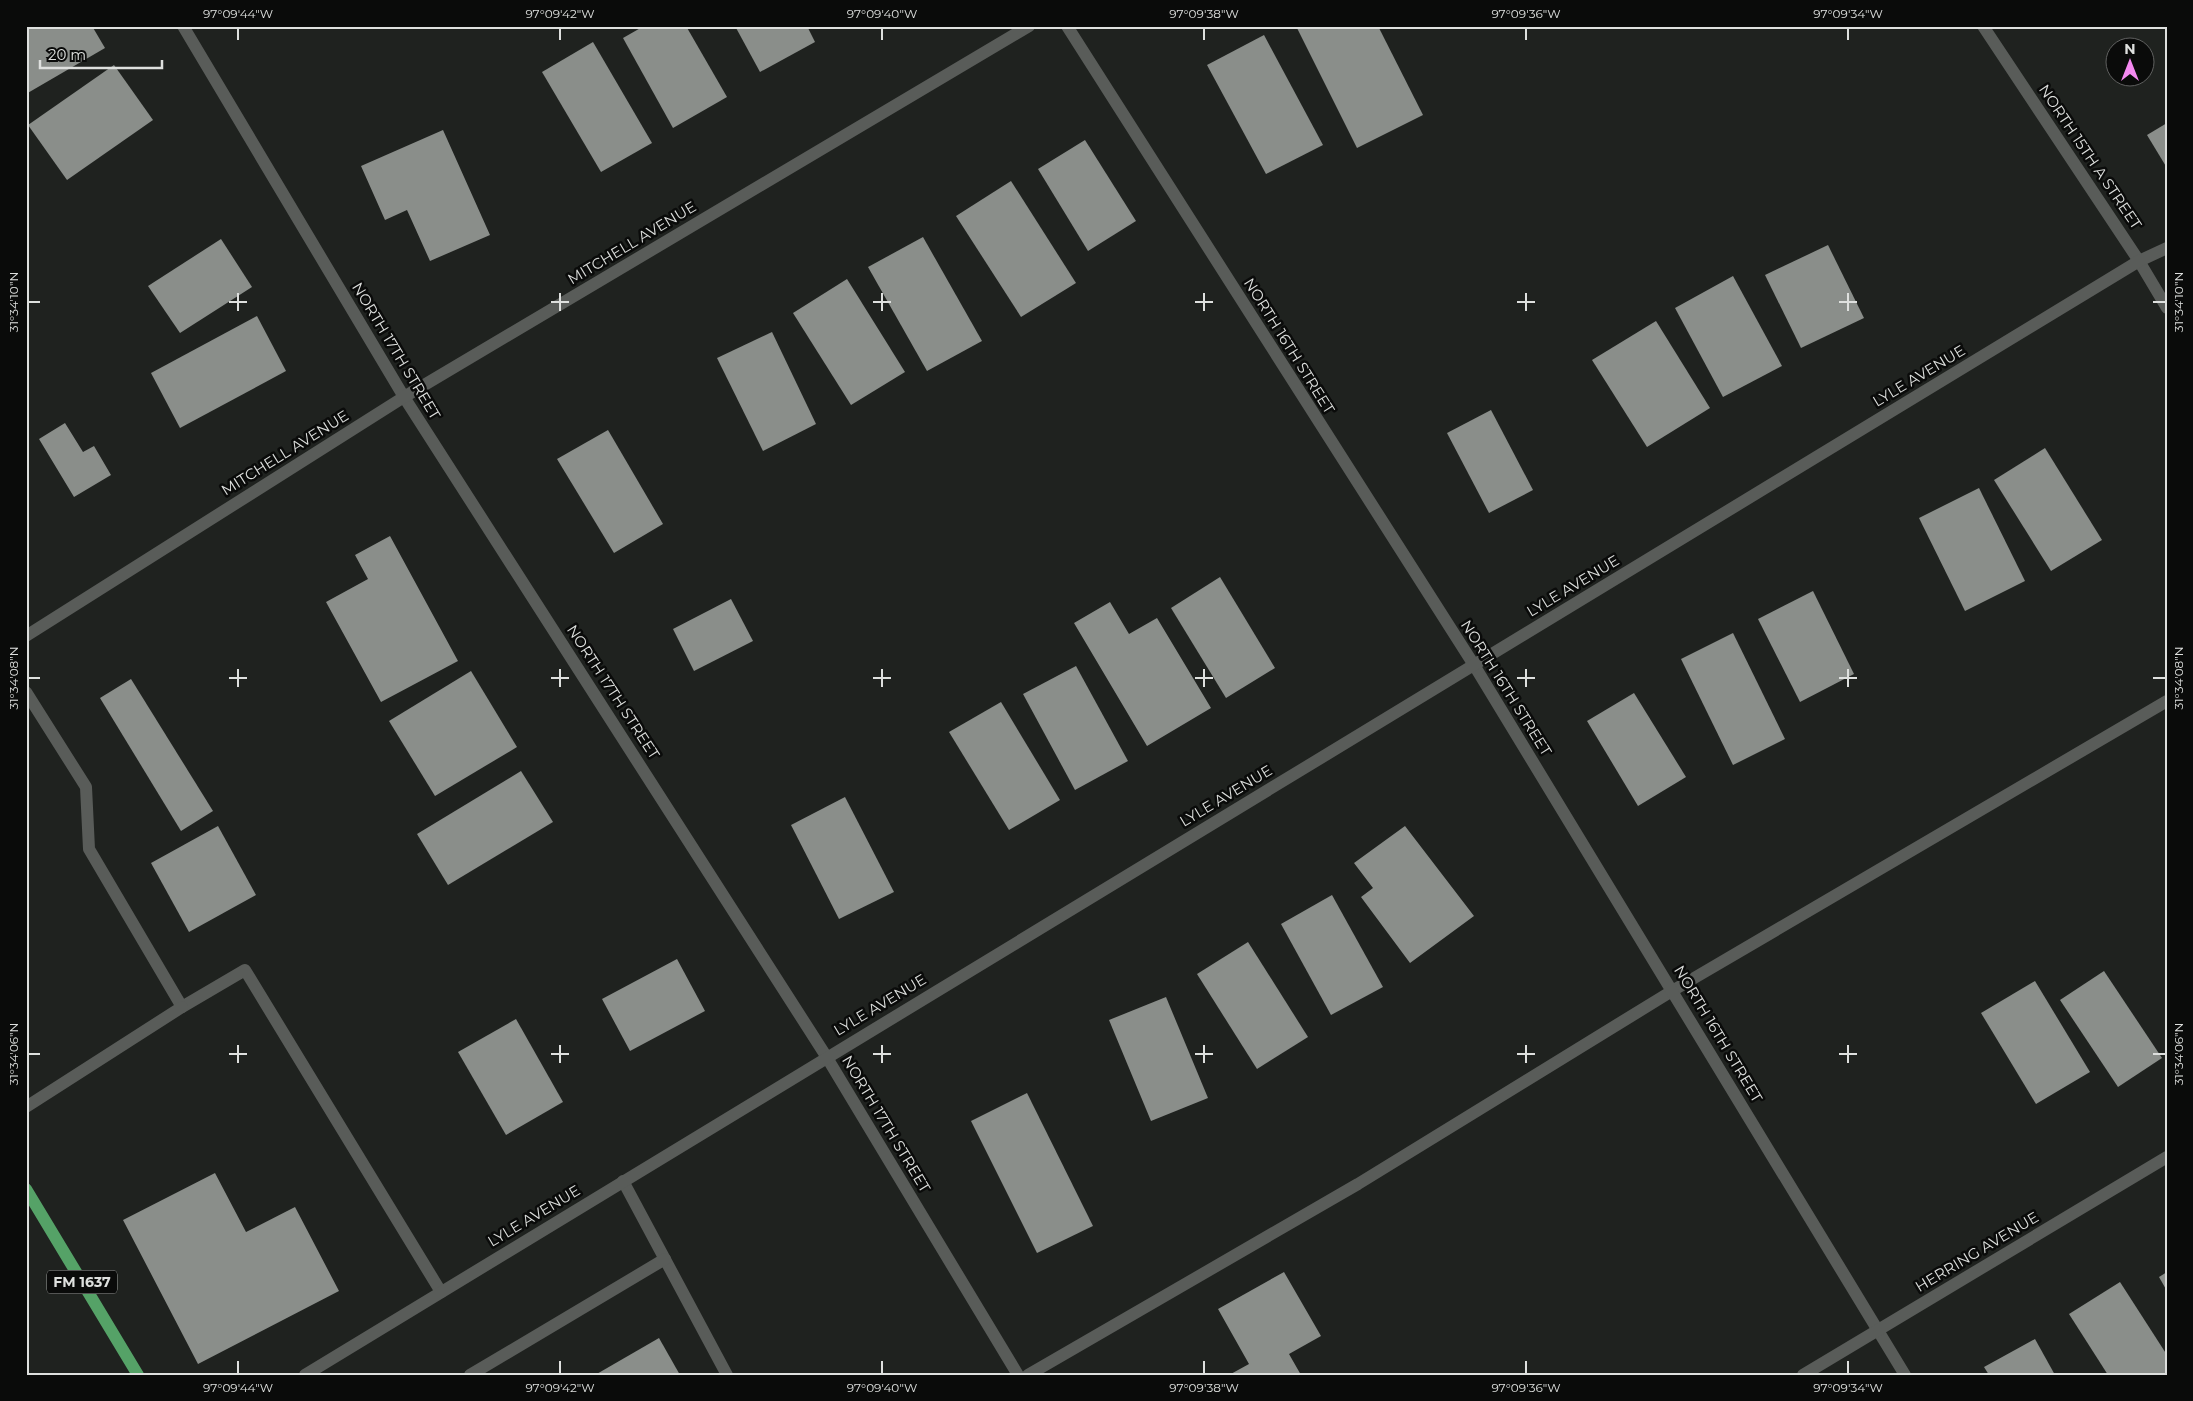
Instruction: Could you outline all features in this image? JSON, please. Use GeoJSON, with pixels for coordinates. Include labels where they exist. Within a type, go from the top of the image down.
{"type":"FeatureCollection","features":[{"type":"Feature","properties":{"kind":"main road","name":"FM 1637"},"geometry":{"type":"LineString","coordinates":[[26,1189],[138,1375]]}},
{"type":"Feature","properties":{"kind":"street","name":"NORTH 17TH STREET"},"geometry":{"type":"LineString","coordinates":[[182,26],[404,397],[826,1056],[1018,1375]]}},
{"type":"Feature","properties":{"kind":"street","name":"MITCHELL AVENUE"},"geometry":{"type":"LineString","coordinates":[[26,636],[404,397],[1029,26]]}},
{"type":"Feature","properties":{"kind":"street","name":"NORTH 16TH STREET"},"geometry":{"type":"LineString","coordinates":[[1067,26],[1474,665],[1905,1375]]}},
{"type":"Feature","properties":{"kind":"street","name":"NORTH 15TH A STREET"},"geometry":{"type":"LineString","coordinates":[[1983,26],[2139,261],[2167,308]]}},
{"type":"Feature","properties":{"kind":"street","name":"LYLE AVENUE"},"geometry":{"type":"LineString","coordinates":[[305,1375],[826,1056],[2139,261],[2167,248]]}},
{"type":"Feature","properties":{"kind":"street"},"geometry":{"type":"LineString","coordinates":[[26,692],[86,787],[89,849],[182,1007]]}},
{"type":"Feature","properties":{"kind":"street"},"geometry":{"type":"LineString","coordinates":[[1028,1375],[1358,1184],[1672,991],[2167,701]]}},
{"type":"Feature","properties":{"kind":"street"},"geometry":{"type":"LineString","coordinates":[[26,1107],[182,1007],[245,970],[441,1292]]}},
{"type":"Feature","properties":{"kind":"street","name":"HERRING AVENUE"},"geometry":{"type":"LineString","coordinates":[[1803,1375],[2167,1157]]}},
{"type":"Feature","properties":{"kind":"street"},"geometry":{"type":"LineString","coordinates":[[623,1181],[727,1375]]}},
{"type":"Feature","properties":{"kind":"street"},"geometry":{"type":"LineString","coordinates":[[470,1375],[665,1259]]}},
{"type":"Feature","properties":{"kind":"building"},"geometry":{"type":"Polygon","coordinates":[[[29,26],[92,26],[105,48],[26,94],[26,28],[29,26]]]}},
{"type":"Feature","properties":{"kind":"building"},"geometry":{"type":"Polygon","coordinates":[[[644,26],[686,26],[727,97],[673,128],[623,38],[644,26]]]}},
{"type":"Feature","properties":{"kind":"building"},"geometry":{"type":"Polygon","coordinates":[[[735,26],[807,26],[815,42],[760,72],[735,26]]]}},
{"type":"Feature","properties":{"kind":"building"},"geometry":{"type":"Polygon","coordinates":[[[1296,26],[1378,26],[1423,115],[1357,148],[1296,26]]]}},
{"type":"Feature","properties":{"kind":"building"},"geometry":{"type":"Polygon","coordinates":[[[1264,35],[1323,145],[1266,174],[1207,65],[1264,35]]]}},
{"type":"Feature","properties":{"kind":"building"},"geometry":{"type":"Polygon","coordinates":[[[593,42],[652,143],[601,172],[542,72],[593,42]]]}},
{"type":"Feature","properties":{"kind":"building"},"geometry":{"type":"Polygon","coordinates":[[[114,65],[153,120],[67,180],[28,125],[114,65]]]}},
{"type":"Feature","properties":{"kind":"building"},"geometry":{"type":"Polygon","coordinates":[[[2167,123],[2167,168],[2147,135],[2167,123]]]}},
{"type":"Feature","properties":{"kind":"building"},"geometry":{"type":"Polygon","coordinates":[[[443,130],[490,235],[430,261],[407,210],[385,220],[361,166],[443,130]]]}},
{"type":"Feature","properties":{"kind":"building"},"geometry":{"type":"Polygon","coordinates":[[[1085,140],[1136,221],[1088,251],[1038,169],[1085,140]]]}},
{"type":"Feature","properties":{"kind":"building"},"geometry":{"type":"Polygon","coordinates":[[[1011,181],[1076,283],[1021,317],[956,216],[1011,181]]]}},
{"type":"Feature","properties":{"kind":"building"},"geometry":{"type":"Polygon","coordinates":[[[923,237],[982,341],[927,371],[868,267],[923,237]]]}},
{"type":"Feature","properties":{"kind":"building"},"geometry":{"type":"Polygon","coordinates":[[[221,239],[252,287],[180,333],[148,286],[221,239]]]}},
{"type":"Feature","properties":{"kind":"building"},"geometry":{"type":"Polygon","coordinates":[[[1828,245],[1864,318],[1801,348],[1765,275],[1828,245]]]}},
{"type":"Feature","properties":{"kind":"building"},"geometry":{"type":"Polygon","coordinates":[[[1733,276],[1782,366],[1723,397],[1675,308],[1733,276]]]}},
{"type":"Feature","properties":{"kind":"building"},"geometry":{"type":"Polygon","coordinates":[[[847,279],[905,372],[851,405],[793,313],[847,279]]]}},
{"type":"Feature","properties":{"kind":"building"},"geometry":{"type":"Polygon","coordinates":[[[257,316],[286,371],[180,428],[151,373],[257,316]]]}},
{"type":"Feature","properties":{"kind":"building"},"geometry":{"type":"Polygon","coordinates":[[[1656,321],[1710,408],[1647,447],[1592,360],[1656,321]]]}},
{"type":"Feature","properties":{"kind":"building"},"geometry":{"type":"Polygon","coordinates":[[[772,332],[816,424],[763,451],[717,358],[772,332]]]}},
{"type":"Feature","properties":{"kind":"building"},"geometry":{"type":"Polygon","coordinates":[[[1491,410],[1533,490],[1489,513],[1447,433],[1491,410]]]}},
{"type":"Feature","properties":{"kind":"building"},"geometry":{"type":"Polygon","coordinates":[[[65,423],[83,452],[94,446],[111,475],[74,497],[39,439],[65,423]]]}},
{"type":"Feature","properties":{"kind":"building"},"geometry":{"type":"Polygon","coordinates":[[[608,430],[663,524],[614,553],[557,459],[608,430]]]}},
{"type":"Feature","properties":{"kind":"building"},"geometry":{"type":"Polygon","coordinates":[[[2045,448],[2102,540],[2051,571],[1994,480],[2045,448]]]}},
{"type":"Feature","properties":{"kind":"building"},"geometry":{"type":"Polygon","coordinates":[[[1979,488],[2025,581],[1965,611],[1919,518],[1979,488]]]}},
{"type":"Feature","properties":{"kind":"building"},"geometry":{"type":"Polygon","coordinates":[[[390,536],[458,661],[381,702],[326,602],[368,579],[355,555],[390,536]]]}},
{"type":"Feature","properties":{"kind":"building"},"geometry":{"type":"Polygon","coordinates":[[[1220,577],[1275,668],[1226,698],[1171,608],[1220,577]]]}},
{"type":"Feature","properties":{"kind":"building"},"geometry":{"type":"Polygon","coordinates":[[[1813,591],[1854,674],[1800,702],[1758,619],[1813,591]]]}},
{"type":"Feature","properties":{"kind":"building"},"geometry":{"type":"Polygon","coordinates":[[[731,599],[753,641],[694,671],[673,629],[731,599]]]}},
{"type":"Feature","properties":{"kind":"building"},"geometry":{"type":"Polygon","coordinates":[[[1110,602],[1129,634],[1157,618],[1211,708],[1147,746],[1074,623],[1110,602]]]}},
{"type":"Feature","properties":{"kind":"building"},"geometry":{"type":"Polygon","coordinates":[[[1733,633],[1785,739],[1733,765],[1681,659],[1733,633]]]}},
{"type":"Feature","properties":{"kind":"building"},"geometry":{"type":"Polygon","coordinates":[[[1076,666],[1128,761],[1075,790],[1023,694],[1076,666]]]}},
{"type":"Feature","properties":{"kind":"building"},"geometry":{"type":"Polygon","coordinates":[[[471,671],[517,747],[435,796],[389,721],[471,671]]]}},
{"type":"Feature","properties":{"kind":"building"},"geometry":{"type":"Polygon","coordinates":[[[131,679],[213,811],[181,831],[100,698],[131,679]]]}},
{"type":"Feature","properties":{"kind":"building"},"geometry":{"type":"Polygon","coordinates":[[[1634,693],[1686,777],[1638,806],[1587,721],[1634,693]]]}},
{"type":"Feature","properties":{"kind":"building"},"geometry":{"type":"Polygon","coordinates":[[[1001,702],[1060,800],[1009,830],[949,732],[1001,702]]]}},
{"type":"Feature","properties":{"kind":"building"},"geometry":{"type":"Polygon","coordinates":[[[521,771],[553,822],[448,885],[417,834],[521,771]]]}},
{"type":"Feature","properties":{"kind":"building"},"geometry":{"type":"Polygon","coordinates":[[[845,797],[894,892],[839,919],[791,825],[845,797]]]}},
{"type":"Feature","properties":{"kind":"building"},"geometry":{"type":"Polygon","coordinates":[[[218,826],[256,895],[189,932],[151,863],[218,826]]]}},
{"type":"Feature","properties":{"kind":"building"},"geometry":{"type":"Polygon","coordinates":[[[1405,826],[1474,916],[1410,963],[1361,897],[1373,888],[1354,863],[1405,826]]]}},
{"type":"Feature","properties":{"kind":"building"},"geometry":{"type":"Polygon","coordinates":[[[1332,895],[1383,987],[1331,1015],[1281,924],[1332,895]]]}},
{"type":"Feature","properties":{"kind":"building"},"geometry":{"type":"Polygon","coordinates":[[[1248,942],[1308,1037],[1257,1069],[1197,974],[1248,942]]]}},
{"type":"Feature","properties":{"kind":"building"},"geometry":{"type":"Polygon","coordinates":[[[677,959],[705,1011],[630,1051],[602,999],[677,959]]]}},
{"type":"Feature","properties":{"kind":"building"},"geometry":{"type":"Polygon","coordinates":[[[2104,971],[2162,1058],[2118,1087],[2060,1000],[2104,971]]]}},
{"type":"Feature","properties":{"kind":"building"},"geometry":{"type":"Polygon","coordinates":[[[2035,981],[2090,1072],[2036,1104],[1981,1013],[2035,981]]]}},
{"type":"Feature","properties":{"kind":"building"},"geometry":{"type":"Polygon","coordinates":[[[1166,997],[1208,1098],[1151,1121],[1109,1020],[1166,997]]]}},
{"type":"Feature","properties":{"kind":"building"},"geometry":{"type":"Polygon","coordinates":[[[516,1019],[563,1102],[506,1135],[458,1052],[516,1019]]]}},
{"type":"Feature","properties":{"kind":"building"},"geometry":{"type":"Polygon","coordinates":[[[1027,1093],[1093,1226],[1037,1253],[971,1121],[1027,1093]]]}},
{"type":"Feature","properties":{"kind":"building"},"geometry":{"type":"Polygon","coordinates":[[[215,1173],[246,1232],[295,1207],[339,1291],[198,1364],[123,1220],[215,1173]]]}},
{"type":"Feature","properties":{"kind":"building"},"geometry":{"type":"Polygon","coordinates":[[[1284,1272],[1321,1336],[1289,1354],[1301,1375],[1229,1375],[1249,1364],[1218,1309],[1284,1272]]]}},
{"type":"Feature","properties":{"kind":"building"},"geometry":{"type":"Polygon","coordinates":[[[2167,1272],[2167,1291],[2159,1277],[2167,1272]]]}},
{"type":"Feature","properties":{"kind":"building"},"geometry":{"type":"Polygon","coordinates":[[[2120,1282],[2167,1355],[2167,1375],[2108,1375],[2069,1314],[2120,1282]]]}},
{"type":"Feature","properties":{"kind":"building"},"geometry":{"type":"Polygon","coordinates":[[[659,1338],[680,1375],[595,1375],[659,1338]]]}},
{"type":"Feature","properties":{"kind":"building"},"geometry":{"type":"Polygon","coordinates":[[[2035,1339],[2055,1375],[1989,1375],[1984,1367],[2035,1339]]]}}]}
